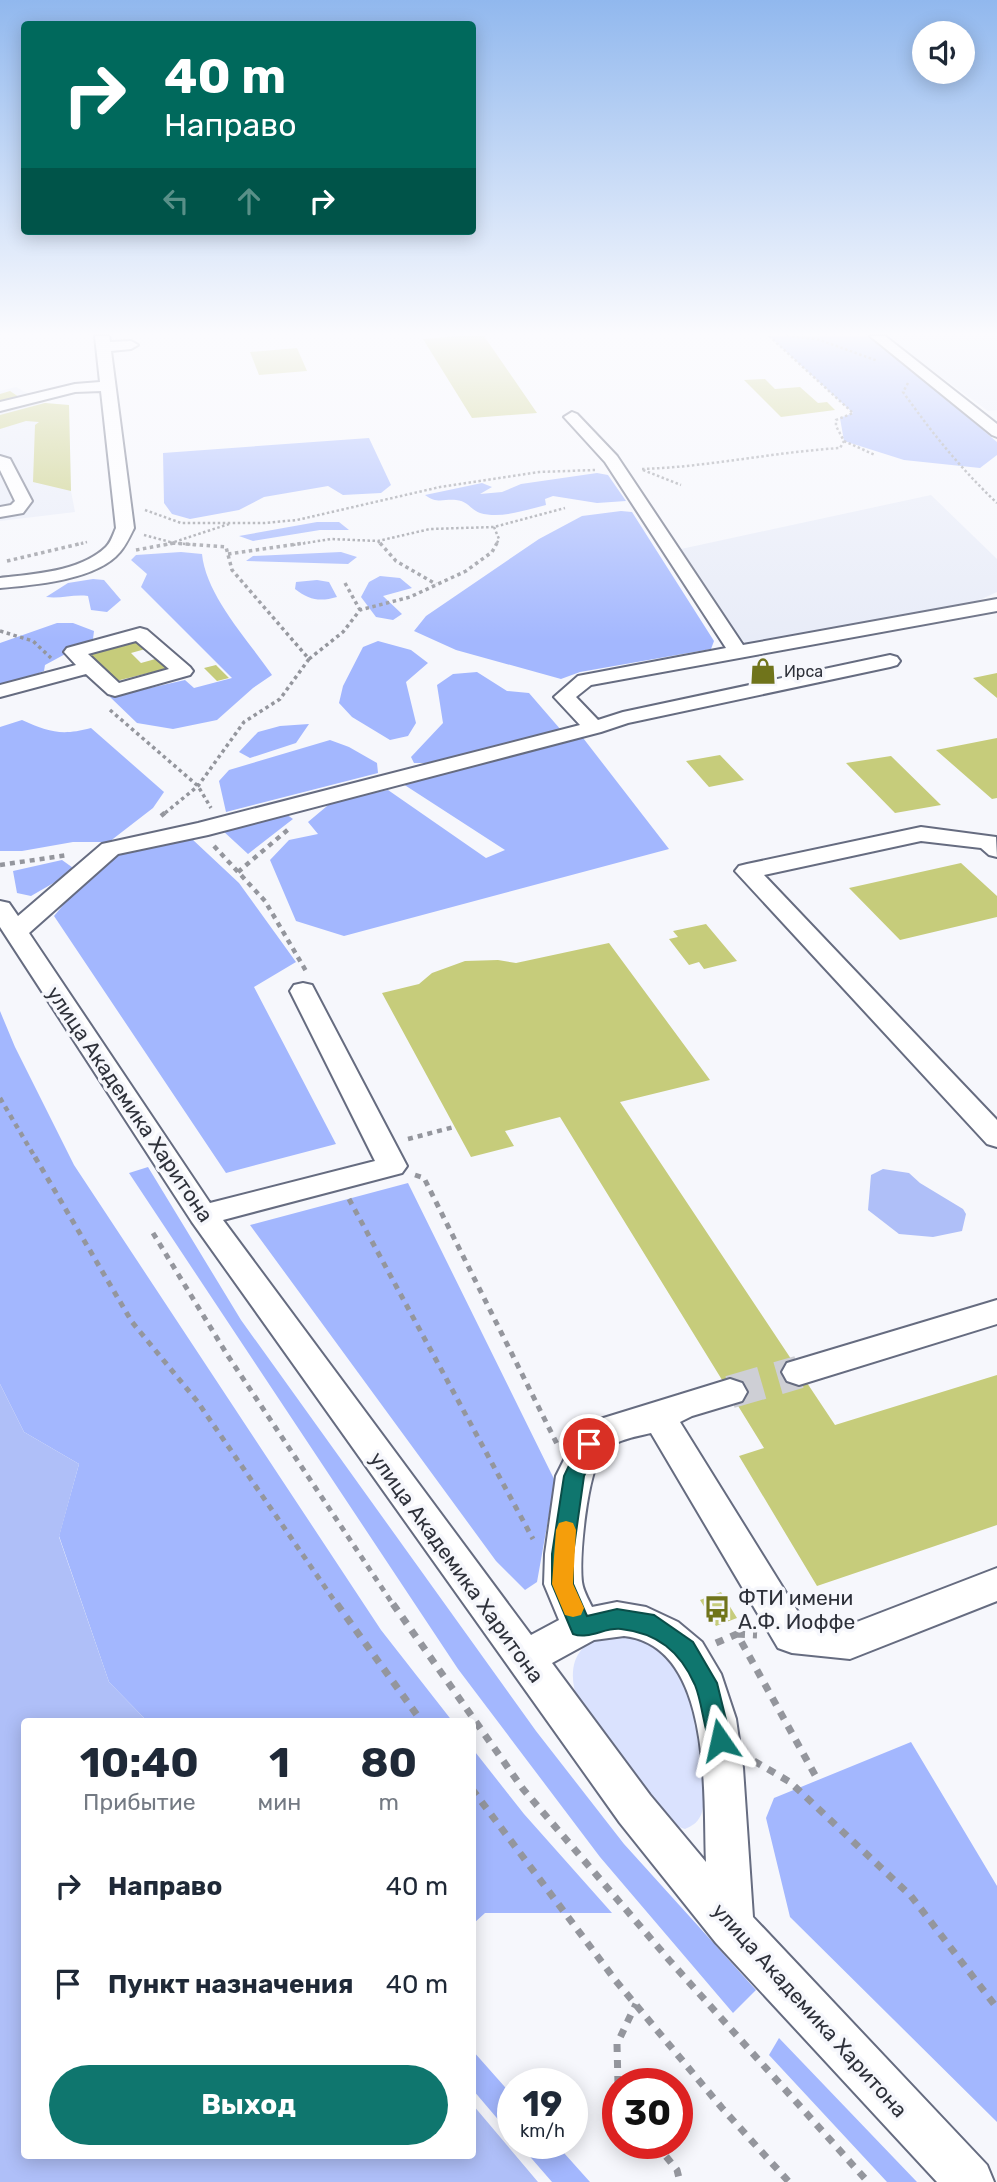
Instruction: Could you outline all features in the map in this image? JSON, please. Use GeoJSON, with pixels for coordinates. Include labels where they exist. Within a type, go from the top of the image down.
{"type":"FeatureCollection","features":[{"type":"Feature","properties":{"kind":"street"},"geometry":{"type":"LineString","coordinates":[[0,583],[71,570],[102,559],[116,547],[123,545],[113,529],[105,438]]}},
{"type":"Feature","properties":{"kind":"street"},"geometry":{"type":"LineString","coordinates":[[591,438],[611,459],[615,469],[738,652]]}},
{"type":"Feature","properties":{"kind":"street"},"geometry":{"type":"LineString","coordinates":[[0,461],[5,462],[24,501],[17,509],[0,512]]}},
{"type":"Feature","properties":{"kind":"street"},"geometry":{"type":"LineString","coordinates":[[0,593],[22,581]]}},
{"type":"Feature","properties":{"kind":"street"},"geometry":{"type":"LineString","coordinates":[[594,728],[564,696],[585,680],[997,605]]}},
{"type":"Feature","properties":{"kind":"street"},"geometry":{"type":"LineString","coordinates":[[140,634],[183,671],[115,691],[90,667],[74,652],[140,634]]}},
{"type":"Feature","properties":{"kind":"street"},"geometry":{"type":"LineString","coordinates":[[15,932],[110,849],[200,830],[594,728],[623,718],[890,661]]}},
{"type":"Feature","properties":{"kind":"street"},"geometry":{"type":"LineString","coordinates":[[0,691],[90,667]]}},
{"type":"Feature","properties":{"kind":"street"},"geometry":{"type":"LineString","coordinates":[[997,850],[988,842],[921,834],[747,871],[997,1137]]}},
{"type":"Feature","properties":{"kind":"street","name":"улица Академика Харитона"},"geometry":{"type":"LineString","coordinates":[[0,908],[203,1214],[635,1810],[732,1927],[970,2182]]}},
{"type":"Feature","properties":{"kind":"street"},"geometry":{"type":"LineString","coordinates":[[203,1214],[338,1180],[387,1156],[303,991]]}},
{"type":"Feature","properties":{"kind":"street"},"geometry":{"type":"LineString","coordinates":[[799,1372],[997,1312]]}},
{"type":"Feature","properties":{"kind":"street"},"geometry":{"type":"LineString","coordinates":[[581,1627],[563,1584],[563,1554],[574,1476],[589,1444],[608,1430],[659,1417],[682,1405],[730,1392]]}},
{"type":"Feature","properties":{"kind":"street"},"geometry":{"type":"LineString","coordinates":[[659,1417],[792,1636],[850,1642],[997,1584]]}},
{"type":"Feature","properties":{"kind":"street"},"geometry":{"type":"LineString","coordinates":[[525,1659],[581,1627],[617,1619],[654,1625],[685,1648],[706,1683],[720,1740],[732,1927]]}},
{"type":"Feature","properties":{"kind":"path"},"geometry":{"type":"LineString","coordinates":[[842,438],[876,455]]}},
{"type":"Feature","properties":{"kind":"path"},"geometry":{"type":"LineString","coordinates":[[935,438],[964,472],[997,503]]}},
{"type":"Feature","properties":{"kind":"path"},"geometry":{"type":"LineString","coordinates":[[681,485],[641,469],[680,468],[787,451],[840,449],[844,441]]}},
{"type":"Feature","properties":{"kind":"path"},"geometry":{"type":"LineString","coordinates":[[144,509],[181,523],[297,520],[440,487],[539,472],[615,469]]}},
{"type":"Feature","properties":{"kind":"path"},"geometry":{"type":"LineString","coordinates":[[228,554],[331,539],[378,541],[430,529],[494,527],[565,508]]}},
{"type":"Feature","properties":{"kind":"path"},"geometry":{"type":"LineString","coordinates":[[142,534],[174,543],[233,523]]}},
{"type":"Feature","properties":{"kind":"path"},"geometry":{"type":"LineString","coordinates":[[0,865],[110,849],[143,831],[198,786],[244,722],[280,699],[309,659],[343,632],[360,610],[410,597],[466,571],[492,552],[499,539],[494,527]]}},
{"type":"Feature","properties":{"kind":"path"},"geometry":{"type":"LineString","coordinates":[[378,541],[396,561],[437,585]]}},
{"type":"Feature","properties":{"kind":"path"},"geometry":{"type":"LineString","coordinates":[[0,564],[88,542]]}},
{"type":"Feature","properties":{"kind":"path"},"geometry":{"type":"LineString","coordinates":[[123,545],[174,543],[226,547],[232,570],[309,659]]}},
{"type":"Feature","properties":{"kind":"path"},"geometry":{"type":"LineString","coordinates":[[345,583],[360,610]]}},
{"type":"Feature","properties":{"kind":"path"},"geometry":{"type":"LineString","coordinates":[[0,631],[33,641],[68,673]]}},
{"type":"Feature","properties":{"kind":"path"},"geometry":{"type":"LineString","coordinates":[[108,708],[198,786]]}},
{"type":"Feature","properties":{"kind":"path"},"geometry":{"type":"LineString","coordinates":[[238,872],[327,797]]}},
{"type":"Feature","properties":{"kind":"path"},"geometry":{"type":"LineString","coordinates":[[200,830],[265,901],[306,969],[303,991]]}},
{"type":"Feature","properties":{"kind":"path"},"geometry":{"type":"LineString","coordinates":[[0,1098],[132,1322],[198,1401],[380,1666],[419,1718]]}},
{"type":"Feature","properties":{"kind":"path"},"geometry":{"type":"LineString","coordinates":[[387,1156],[454,1127]]}},
{"type":"Feature","properties":{"kind":"path"},"geometry":{"type":"LineString","coordinates":[[387,1156],[424,1178],[574,1476]]}},
{"type":"Feature","properties":{"kind":"path"},"geometry":{"type":"LineString","coordinates":[[338,1180],[535,1542],[563,1584]]}},
{"type":"Feature","properties":{"kind":"path"},"geometry":{"type":"LineString","coordinates":[[153,1233],[228,1356],[379,1584],[473,1718]]}},
{"type":"Feature","properties":{"kind":"path"},"geometry":{"type":"LineString","coordinates":[[716,1643],[737,1634],[815,1775]]}},
{"type":"Feature","properties":{"kind":"path"},"geometry":{"type":"LineString","coordinates":[[476,1722],[523,1789],[670,1961],[868,2182]]}},
{"type":"Feature","properties":{"kind":"path"},"geometry":{"type":"LineString","coordinates":[[720,1740],[790,1782],[911,1896],[997,2008]]}},
{"type":"Feature","properties":{"kind":"path"},"geometry":{"type":"LineString","coordinates":[[476,1794],[636,2004],[722,2108],[789,2182]]}},
{"type":"Feature","properties":{"kind":"path"},"geometry":{"type":"LineString","coordinates":[[618,2068],[617,2044],[636,2004]]}},
{"type":"Feature","properties":{"kind":"path"},"geometry":{"type":"LineString","coordinates":[[668,2159],[677,2170],[680,2182]]}},
{"type":"Feature","properties":{"kind":"shaded area"},"geometry":{"type":"Polygon","coordinates":[[[0,438],[70,438],[71,491],[75,512],[0,521],[0,438]]]}},
{"type":"Feature","properties":{"kind":"shaded area"},"geometry":{"type":"Polygon","coordinates":[[[369,438],[391,485],[381,493],[343,495],[328,486],[264,497],[239,510],[190,519],[172,514],[164,503],[163,453],[369,438]]]}},
{"type":"Feature","properties":{"kind":"shaded area"},"geometry":{"type":"Polygon","coordinates":[[[843,438],[992,438],[997,442],[997,455],[980,468],[904,460],[844,441],[843,438]]]}},
{"type":"Feature","properties":{"kind":"shaded area"},"geometry":{"type":"Polygon","coordinates":[[[597,473],[608,475],[626,501],[597,503],[553,496],[545,499],[546,505],[513,513],[488,515],[460,501],[437,500],[425,495],[482,483],[492,487],[480,494],[502,492],[521,484],[597,473]]]}},
{"type":"Feature","properties":{"kind":"shaded area"},"geometry":{"type":"Polygon","coordinates":[[[931,495],[997,559],[997,592],[964,607],[749,647],[733,630],[681,549],[931,495]]]}},
{"type":"Feature","properties":{"kind":"shaded area"},"geometry":{"type":"Polygon","coordinates":[[[632,512],[714,641],[711,649],[580,672],[561,679],[456,650],[414,631],[426,616],[539,539],[582,516],[632,512]]]}},
{"type":"Feature","properties":{"kind":"shaded area"},"geometry":{"type":"Polygon","coordinates":[[[317,522],[339,522],[349,530],[320,530],[253,541],[239,536],[317,522]]]}},
{"type":"Feature","properties":{"kind":"shaded area"},"geometry":{"type":"Polygon","coordinates":[[[181,552],[202,554],[211,586],[220,602],[272,675],[217,720],[173,729],[137,723],[110,697],[185,680],[194,688],[232,678],[141,587],[147,574],[131,560],[136,555],[181,552]]]}},
{"type":"Feature","properties":{"kind":"shaded area"},"geometry":{"type":"Polygon","coordinates":[[[341,552],[357,557],[348,564],[246,561],[253,556],[341,552]]]}},
{"type":"Feature","properties":{"kind":"shaded area"},"geometry":{"type":"Polygon","coordinates":[[[380,576],[400,578],[412,588],[383,596],[402,614],[393,620],[376,617],[361,597],[369,582],[380,576]]]}},
{"type":"Feature","properties":{"kind":"shaded area"},"geometry":{"type":"Polygon","coordinates":[[[104,580],[121,600],[107,612],[91,610],[88,596],[46,597],[68,583],[104,580]]]}},
{"type":"Feature","properties":{"kind":"shaded area"},"geometry":{"type":"Polygon","coordinates":[[[296,582],[329,582],[337,597],[315,599],[295,589],[296,582]]]}},
{"type":"Feature","properties":{"kind":"shaded area"},"geometry":{"type":"Polygon","coordinates":[[[57,623],[73,623],[94,631],[93,639],[45,665],[44,671],[0,688],[0,643],[57,623]]]}},
{"type":"Feature","properties":{"kind":"shaded area"},"geometry":{"type":"Polygon","coordinates":[[[378,641],[411,650],[428,663],[406,682],[416,723],[408,736],[390,740],[352,717],[339,703],[343,686],[363,647],[378,641]]]}},
{"type":"Feature","properties":{"kind":"shaded area"},"geometry":{"type":"Polygon","coordinates":[[[477,672],[507,691],[529,693],[561,730],[426,763],[414,763],[411,757],[443,723],[437,685],[453,674],[477,672]]]}},
{"type":"Feature","properties":{"kind":"shaded area"},"geometry":{"type":"Polygon","coordinates":[[[22,720],[55,732],[91,728],[164,792],[153,808],[109,842],[73,842],[22,851],[0,851],[0,727],[22,720]]]}},
{"type":"Feature","properties":{"kind":"shaded area"},"geometry":{"type":"Polygon","coordinates":[[[309,724],[296,743],[250,758],[239,752],[258,732],[280,726],[309,724]]]}},
{"type":"Feature","properties":{"kind":"shaded area"},"geometry":{"type":"Polygon","coordinates":[[[580,734],[669,849],[344,936],[296,921],[270,860],[289,840],[318,834],[308,822],[333,801],[388,790],[486,858],[505,850],[400,782],[580,734]]]}},
{"type":"Feature","properties":{"kind":"shaded area"},"geometry":{"type":"Polygon","coordinates":[[[330,740],[377,763],[378,773],[226,812],[219,781],[229,770],[330,740]]]}},
{"type":"Feature","properties":{"kind":"shaded area"},"geometry":{"type":"Polygon","coordinates":[[[283,812],[293,819],[248,854],[222,830],[283,812]]]}},
{"type":"Feature","properties":{"kind":"shaded area"},"geometry":{"type":"Polygon","coordinates":[[[192,839],[239,883],[296,962],[254,987],[336,1144],[226,1173],[54,916],[95,867],[129,849],[192,839]]]}},
{"type":"Feature","properties":{"kind":"shaded area"},"geometry":{"type":"Polygon","coordinates":[[[62,860],[76,870],[31,896],[17,893],[13,871],[62,860]]]}},
{"type":"Feature","properties":{"kind":"shaded area"},"geometry":{"type":"Polygon","coordinates":[[[0,1011],[74,1165],[381,1630],[450,1718],[144,1718],[109,1682],[59,1536],[79,1464],[24,1432],[0,1384],[0,1011]]]}},
{"type":"Feature","properties":{"kind":"shaded area"},"geometry":{"type":"Polygon","coordinates":[[[148,1167],[241,1320],[536,1731],[624,1844],[756,1990],[733,2013],[600,1857],[458,1669],[129,1173],[148,1167]]]}},
{"type":"Feature","properties":{"kind":"shaded area"},"geometry":{"type":"Polygon","coordinates":[[[883,1169],[909,1173],[920,1183],[963,1209],[966,1214],[962,1231],[933,1237],[899,1234],[868,1210],[871,1175],[883,1169]]]}},
{"type":"Feature","properties":{"kind":"shaded area"},"geometry":{"type":"Polygon","coordinates":[[[408,1183],[555,1481],[537,1582],[525,1590],[496,1561],[250,1225],[408,1183]]]}},
{"type":"Feature","properties":{"kind":"shaded area"},"geometry":{"type":"Polygon","coordinates":[[[0,1384],[24,1432],[79,1464],[59,1537],[109,1682],[144,1718],[21,1718],[21,2159],[476,2159],[476,2109],[497,2133],[497,2159],[519,2159],[538,2182],[0,2182],[0,1384]]]}},
{"type":"Feature","properties":{"kind":"shaded area"},"geometry":{"type":"Polygon","coordinates":[[[612,1636],[644,1642],[665,1653],[679,1672],[686,1690],[702,1759],[704,1801],[698,1820],[685,1829],[676,1826],[578,1701],[573,1678],[576,1658],[589,1643],[612,1636]]]}},
{"type":"Feature","properties":{"kind":"shaded area"},"geometry":{"type":"Polygon","coordinates":[[[911,1742],[997,1886],[997,2122],[790,1917],[766,1818],[774,1798],[911,1742]]]}},
{"type":"Feature","properties":{"kind":"shaded area"},"geometry":{"type":"Polygon","coordinates":[[[476,1753],[524,1814],[612,1913],[485,1913],[476,1921],[476,1753]]]}},
{"type":"Feature","properties":{"kind":"shaded area"},"geometry":{"type":"Polygon","coordinates":[[[779,2038],[917,2182],[887,2182],[769,2055],[779,2038]]]}},
{"type":"Feature","properties":{"kind":"shaded area"},"geometry":{"type":"Polygon","coordinates":[[[476,2054],[497,2078],[497,2118],[476,2094],[476,2054]]]}},
{"type":"Feature","properties":{"kind":"shaded area"},"geometry":{"type":"Polygon","coordinates":[[[532,2159],[569,2159],[590,2182],[552,2182],[532,2159]]]}},
{"type":"Feature","properties":{"kind":"building"},"geometry":{"type":"Polygon","coordinates":[[[35,438],[70,438],[71,491],[33,482],[35,438]]]}},
{"type":"Feature","properties":{"kind":"building"},"geometry":{"type":"Polygon","coordinates":[[[138,638],[149,648],[131,653],[141,663],[159,658],[169,668],[116,681],[87,651],[138,638]]]}},
{"type":"Feature","properties":{"kind":"building"},"geometry":{"type":"Polygon","coordinates":[[[216,665],[229,678],[217,681],[204,668],[216,665]]]}},
{"type":"Feature","properties":{"kind":"building"},"geometry":{"type":"Polygon","coordinates":[[[997,673],[997,698],[973,678],[997,673]]]}},
{"type":"Feature","properties":{"kind":"building"},"geometry":{"type":"Polygon","coordinates":[[[997,738],[997,798],[992,799],[936,750],[997,738]]]}},
{"type":"Feature","properties":{"kind":"building"},"geometry":{"type":"Polygon","coordinates":[[[720,755],[744,780],[709,787],[686,761],[720,755]]]}},
{"type":"Feature","properties":{"kind":"building"},"geometry":{"type":"Polygon","coordinates":[[[891,756],[941,805],[895,813],[846,763],[891,756]]]}},
{"type":"Feature","properties":{"kind":"building"},"geometry":{"type":"Polygon","coordinates":[[[961,863],[997,896],[997,917],[900,940],[849,888],[961,863]]]}},
{"type":"Feature","properties":{"kind":"building"},"geometry":{"type":"Polygon","coordinates":[[[706,924],[737,961],[704,969],[699,962],[689,965],[669,939],[678,937],[673,931],[706,924]]]}},
{"type":"Feature","properties":{"kind":"building"},"geometry":{"type":"Polygon","coordinates":[[[609,943],[710,1080],[620,1102],[835,1425],[997,1375],[997,1525],[817,1586],[739,1456],[764,1448],[560,1117],[505,1131],[514,1146],[471,1157],[382,993],[419,984],[432,973],[465,961],[498,960],[516,963],[609,943]]]}},
{"type":"Feature","properties":{"kind":"building"},"geometry":{"type":"Polygon","coordinates":[[[721,1592],[737,1618],[716,1626],[700,1600],[721,1592]]]}},
{"type":"Feature","properties":{"kind":"tunnel"},"geometry":{"type":"LineString","coordinates":[[730,1392],[799,1372]]}},
{"type":"Feature","properties":{"kind":"slow traffic"},"geometry":{"type":"LineString","coordinates":[[566,1530],[563,1584],[573,1608]]}},
{"type":"Feature","properties":{"kind":"place","name":"Ирса"},"geometry":{"type":"Point","coordinates":[763,671]}},
{"type":"Feature","properties":{"kind":"place","name":"ФТИ имени А.Ф. Иоффе"},"geometry":{"type":"Point","coordinates":[717,1609]}},
{"type":"Feature","properties":{"kind":"route"},"geometry":{"type":"LineString","coordinates":[[589,1444],[574,1476],[563,1554],[563,1584],[581,1627],[617,1619],[654,1625],[685,1648],[706,1683],[720,1740]]}}]}
